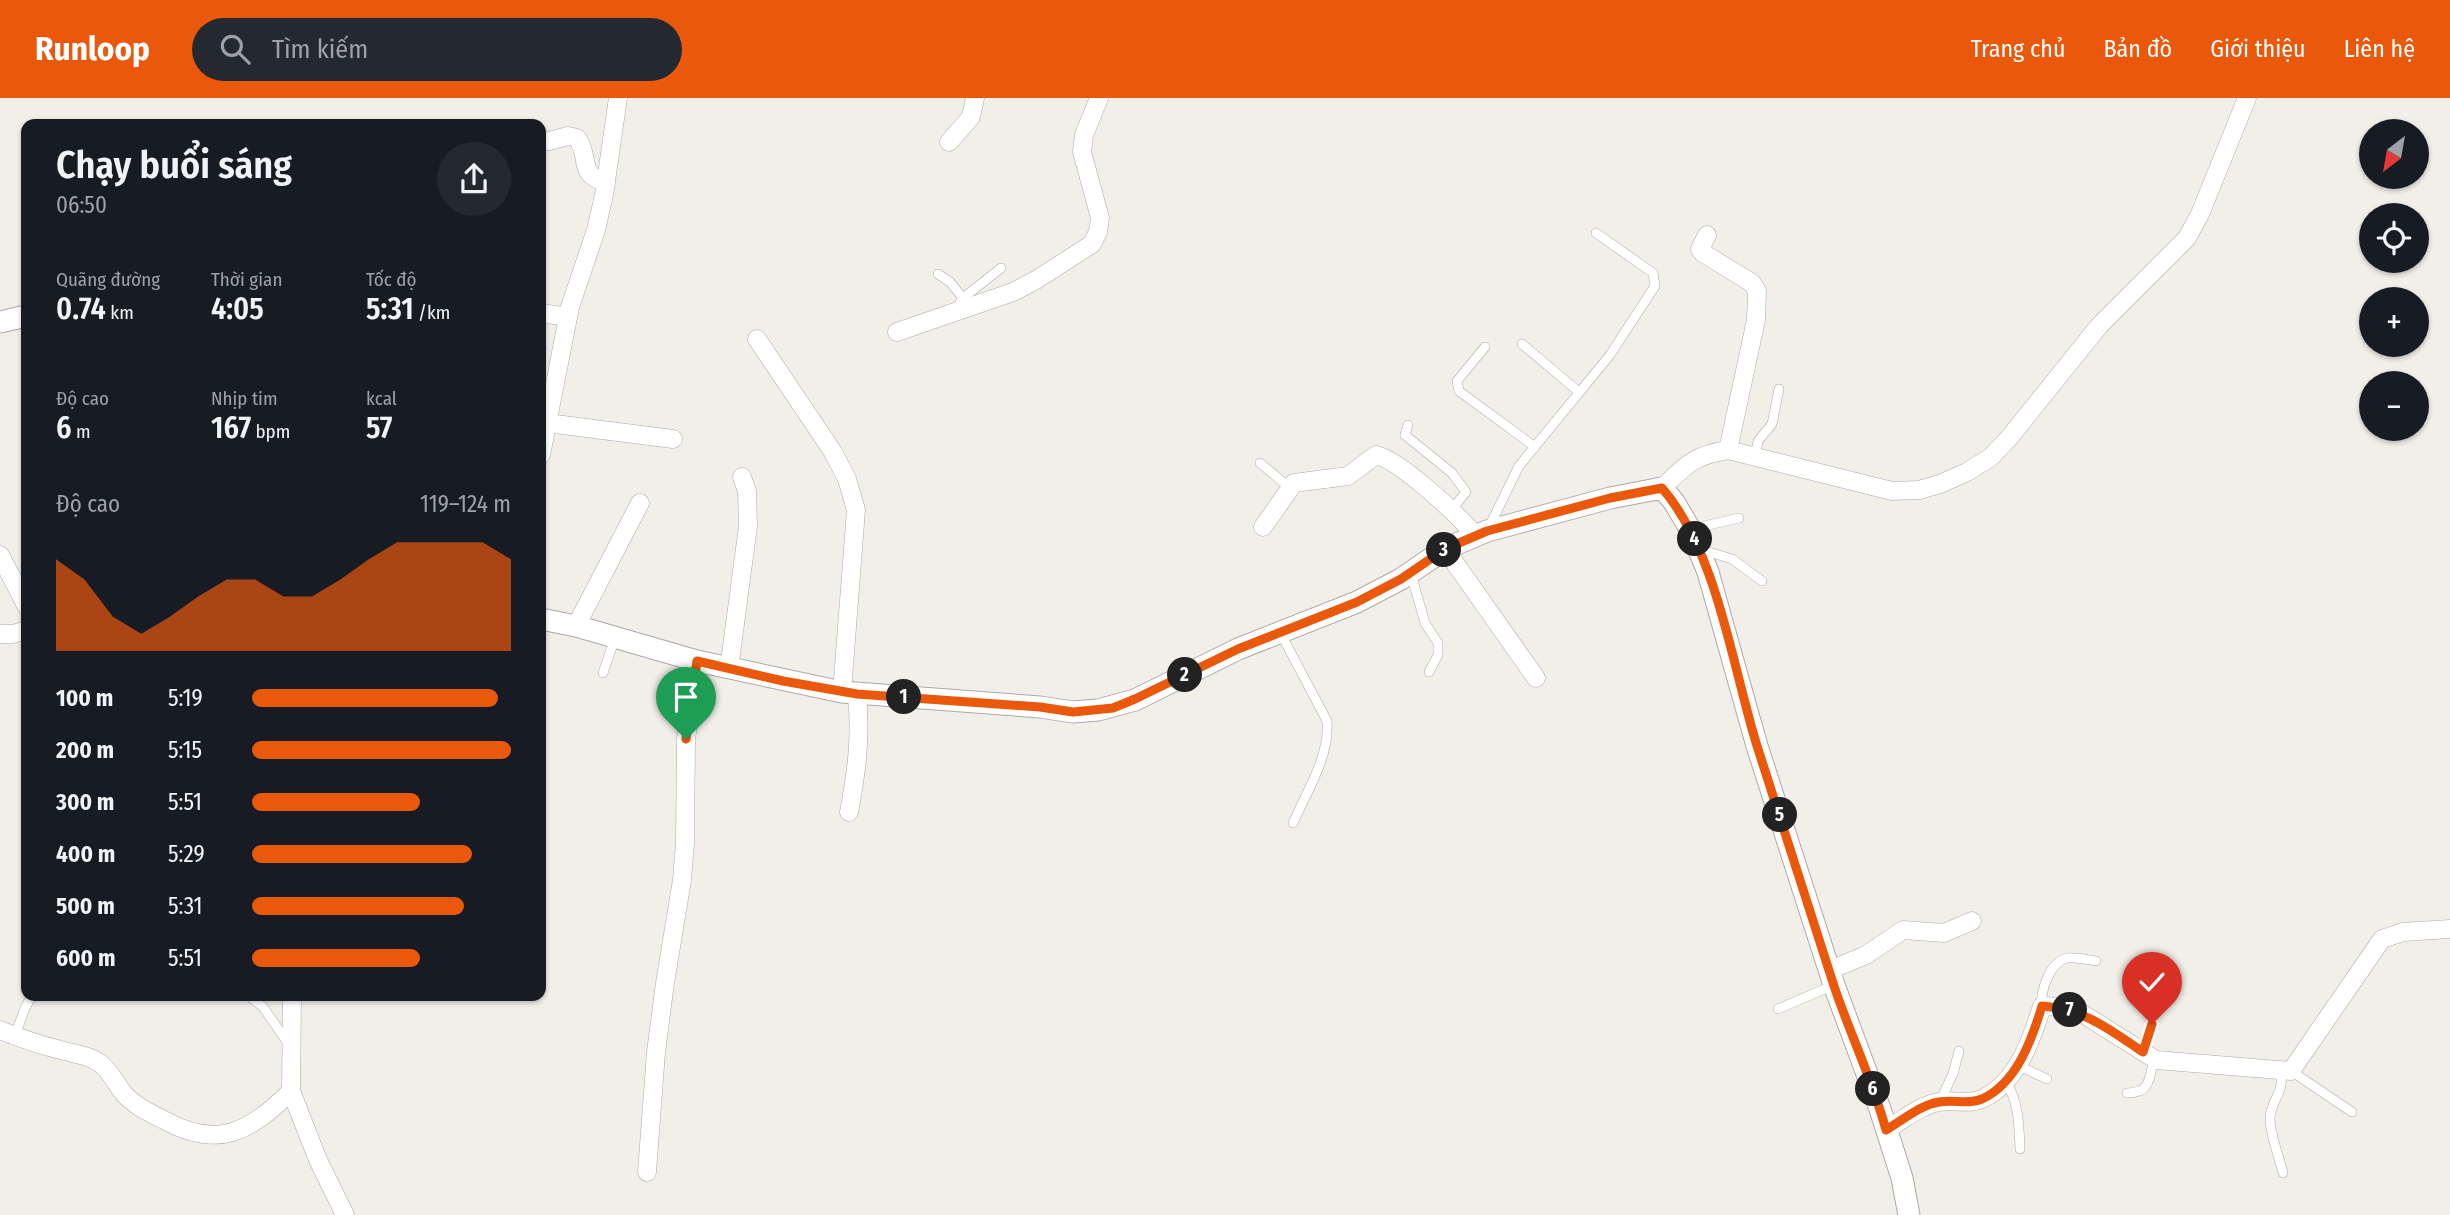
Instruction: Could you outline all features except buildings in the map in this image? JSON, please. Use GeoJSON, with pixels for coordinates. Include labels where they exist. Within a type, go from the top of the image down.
{"type":"FeatureCollection","features":[{"type":"Feature","properties":{"kind":"street"},"geometry":{"type":"LineString","coordinates":[[546,428],[568,317],[596,230],[618,98]]}},
{"type":"Feature","properties":{"kind":"street"},"geometry":{"type":"LineString","coordinates":[[949,142],[971,117],[975,98]]}},
{"type":"Feature","properties":{"kind":"street"},"geometry":{"type":"LineString","coordinates":[[897,332],[959,305],[1013,292],[1091,244],[1098,232],[1100,218],[1082,152],[1084,135],[1099,98]]}},
{"type":"Feature","properties":{"kind":"street"},"geometry":{"type":"LineString","coordinates":[[546,620],[697,661],[849,693],[1040,707],[1073,712],[1098,710],[1135,699],[1238,649],[1357,602],[1445,549],[1482,533],[1610,498],[1662,488],[1688,464],[1706,453],[1728,450],[1892,491],[1919,490],[1940,484],[1991,457],[2099,326],[2187,238],[2200,214],[2247,98]]}},
{"type":"Feature","properties":{"kind":"street"},"geometry":{"type":"LineString","coordinates":[[549,141],[568,136],[577,138],[586,169],[591,176],[606,182]]}},
{"type":"Feature","properties":{"kind":"street"},"geometry":{"type":"LineString","coordinates":[[1707,235],[1700,249],[1752,283],[1757,290],[1758,303],[1728,450]]}},
{"type":"Feature","properties":{"kind":"street"},"geometry":{"type":"LineString","coordinates":[[546,314],[568,317]]}},
{"type":"Feature","properties":{"kind":"street"},"geometry":{"type":"LineString","coordinates":[[0,322],[21,317]]}},
{"type":"Feature","properties":{"kind":"street"},"geometry":{"type":"LineString","coordinates":[[757,339],[833,452],[847,479],[856,510],[849,693],[860,722],[859,761],[849,812]]}},
{"type":"Feature","properties":{"kind":"street"},"geometry":{"type":"LineString","coordinates":[[547,423],[673,439]]}},
{"type":"Feature","properties":{"kind":"street"},"geometry":{"type":"LineString","coordinates":[[1263,527],[1297,481],[1339,479],[1348,476],[1376,455],[1400,469],[1482,533]]}},
{"type":"Feature","properties":{"kind":"street"},"geometry":{"type":"LineString","coordinates":[[729,668],[748,526],[747,491],[742,477]]}},
{"type":"Feature","properties":{"kind":"street"},"geometry":{"type":"LineString","coordinates":[[1662,488],[1674,502],[1700,549],[1757,746],[1832,977],[1902,1178],[1909,1215]]}},
{"type":"Feature","properties":{"kind":"street"},"geometry":{"type":"LineString","coordinates":[[576,626],[640,503]]}},
{"type":"Feature","properties":{"kind":"street"},"geometry":{"type":"LineString","coordinates":[[1445,549],[1536,678]]}},
{"type":"Feature","properties":{"kind":"street"},"geometry":{"type":"LineString","coordinates":[[0,555],[21,595]]}},
{"type":"Feature","properties":{"kind":"street"},"geometry":{"type":"LineString","coordinates":[[0,634],[21,632]]}},
{"type":"Feature","properties":{"kind":"street"},"geometry":{"type":"LineString","coordinates":[[647,1172],[656,1052],[682,880],[686,739],[697,661]]}},
{"type":"Feature","properties":{"kind":"street"},"geometry":{"type":"LineString","coordinates":[[1832,977],[1903,930],[1944,933],[1972,921]]}},
{"type":"Feature","properties":{"kind":"street"},"geometry":{"type":"LineString","coordinates":[[1886,1130],[1923,1106],[1940,1101],[1980,1100],[1994,1091],[2017,1065],[2028,1047],[2042,1006],[2064,1007],[2083,1014],[2148,1055],[2285,1071],[2382,939],[2403,932],[2450,929]]}},
{"type":"Feature","properties":{"kind":"street"},"geometry":{"type":"LineString","coordinates":[[291,1001],[291,1091],[318,1160],[345,1215]]}},
{"type":"Feature","properties":{"kind":"street"},"geometry":{"type":"LineString","coordinates":[[8,1033],[100,1063],[124,1093],[141,1108],[196,1135],[223,1134],[249,1127],[271,1111],[291,1091]]}},
{"type":"Feature","properties":{"kind":"lane"},"geometry":{"type":"LineString","coordinates":[[1482,533],[1511,478],[1610,355],[1655,286],[1653,273],[1596,233]]}},
{"type":"Feature","properties":{"kind":"lane"},"geometry":{"type":"LineString","coordinates":[[938,274],[950,282],[959,305],[1001,268]]}},
{"type":"Feature","properties":{"kind":"lane"},"geometry":{"type":"LineString","coordinates":[[1522,344],[1579,393]]}},
{"type":"Feature","properties":{"kind":"lane"},"geometry":{"type":"LineString","coordinates":[[1485,347],[1457,381],[1459,391],[1535,447]]}},
{"type":"Feature","properties":{"kind":"lane"},"geometry":{"type":"LineString","coordinates":[[1755,457],[1758,440],[1772,424],[1779,389]]}},
{"type":"Feature","properties":{"kind":"lane"},"geometry":{"type":"LineString","coordinates":[[1408,425],[1405,435],[1452,473],[1466,492],[1452,509]]}},
{"type":"Feature","properties":{"kind":"lane"},"geometry":{"type":"LineString","coordinates":[[1260,463],[1290,488]]}},
{"type":"Feature","properties":{"kind":"lane"},"geometry":{"type":"LineString","coordinates":[[1690,529],[1739,518]]}},
{"type":"Feature","properties":{"kind":"lane"},"geometry":{"type":"LineString","coordinates":[[1700,549],[1732,559],[1762,581]]}},
{"type":"Feature","properties":{"kind":"lane"},"geometry":{"type":"LineString","coordinates":[[1410,572],[1425,624],[1438,643],[1437,655],[1429,672]]}},
{"type":"Feature","properties":{"kind":"lane"},"geometry":{"type":"LineString","coordinates":[[1280,632],[1327,721],[1328,734],[1324,752],[1293,823]]}},
{"type":"Feature","properties":{"kind":"lane"},"geometry":{"type":"LineString","coordinates":[[603,673],[615,637]]}},
{"type":"Feature","properties":{"kind":"lane"},"geometry":{"type":"LineString","coordinates":[[2042,1006],[2041,995],[2046,980],[2060,962],[2066,958],[2096,961]]}},
{"type":"Feature","properties":{"kind":"lane"},"geometry":{"type":"LineString","coordinates":[[1778,1009],[1832,977]]}},
{"type":"Feature","properties":{"kind":"lane"},"geometry":{"type":"LineString","coordinates":[[8,1033],[29,1001]]}},
{"type":"Feature","properties":{"kind":"lane"},"geometry":{"type":"LineString","coordinates":[[255,1001],[263,1007],[293,1051]]}},
{"type":"Feature","properties":{"kind":"lane"},"geometry":{"type":"LineString","coordinates":[[2127,1093],[2138,1093],[2146,1087],[2152,1024]]}},
{"type":"Feature","properties":{"kind":"lane"},"geometry":{"type":"LineString","coordinates":[[1940,1101],[1953,1074],[1959,1051]]}},
{"type":"Feature","properties":{"kind":"lane"},"geometry":{"type":"LineString","coordinates":[[2017,1065],[2047,1079]]}},
{"type":"Feature","properties":{"kind":"lane"},"geometry":{"type":"LineString","coordinates":[[2283,1172],[2270,1120],[2285,1071],[2352,1112]]}},
{"type":"Feature","properties":{"kind":"lane"},"geometry":{"type":"LineString","coordinates":[[2005,1080],[2017,1104],[2020,1149]]}},
{"type":"Feature","properties":{"kind":"route"},"geometry":{"type":"LineString","coordinates":[[686,739],[697,661],[783,681],[857,694],[1040,707],[1073,712],[1113,708],[1238,649],[1357,602],[1401,579],[1445,549],[1487,531],[1610,498],[1662,488],[1674,502],[1700,549],[1757,746],[1834,985],[1886,1130],[1923,1106],[1940,1101],[1980,1100],[1994,1091],[2021,1060],[2042,1006],[2064,1007],[2083,1014],[2143,1052],[2152,1024]]}}]}
